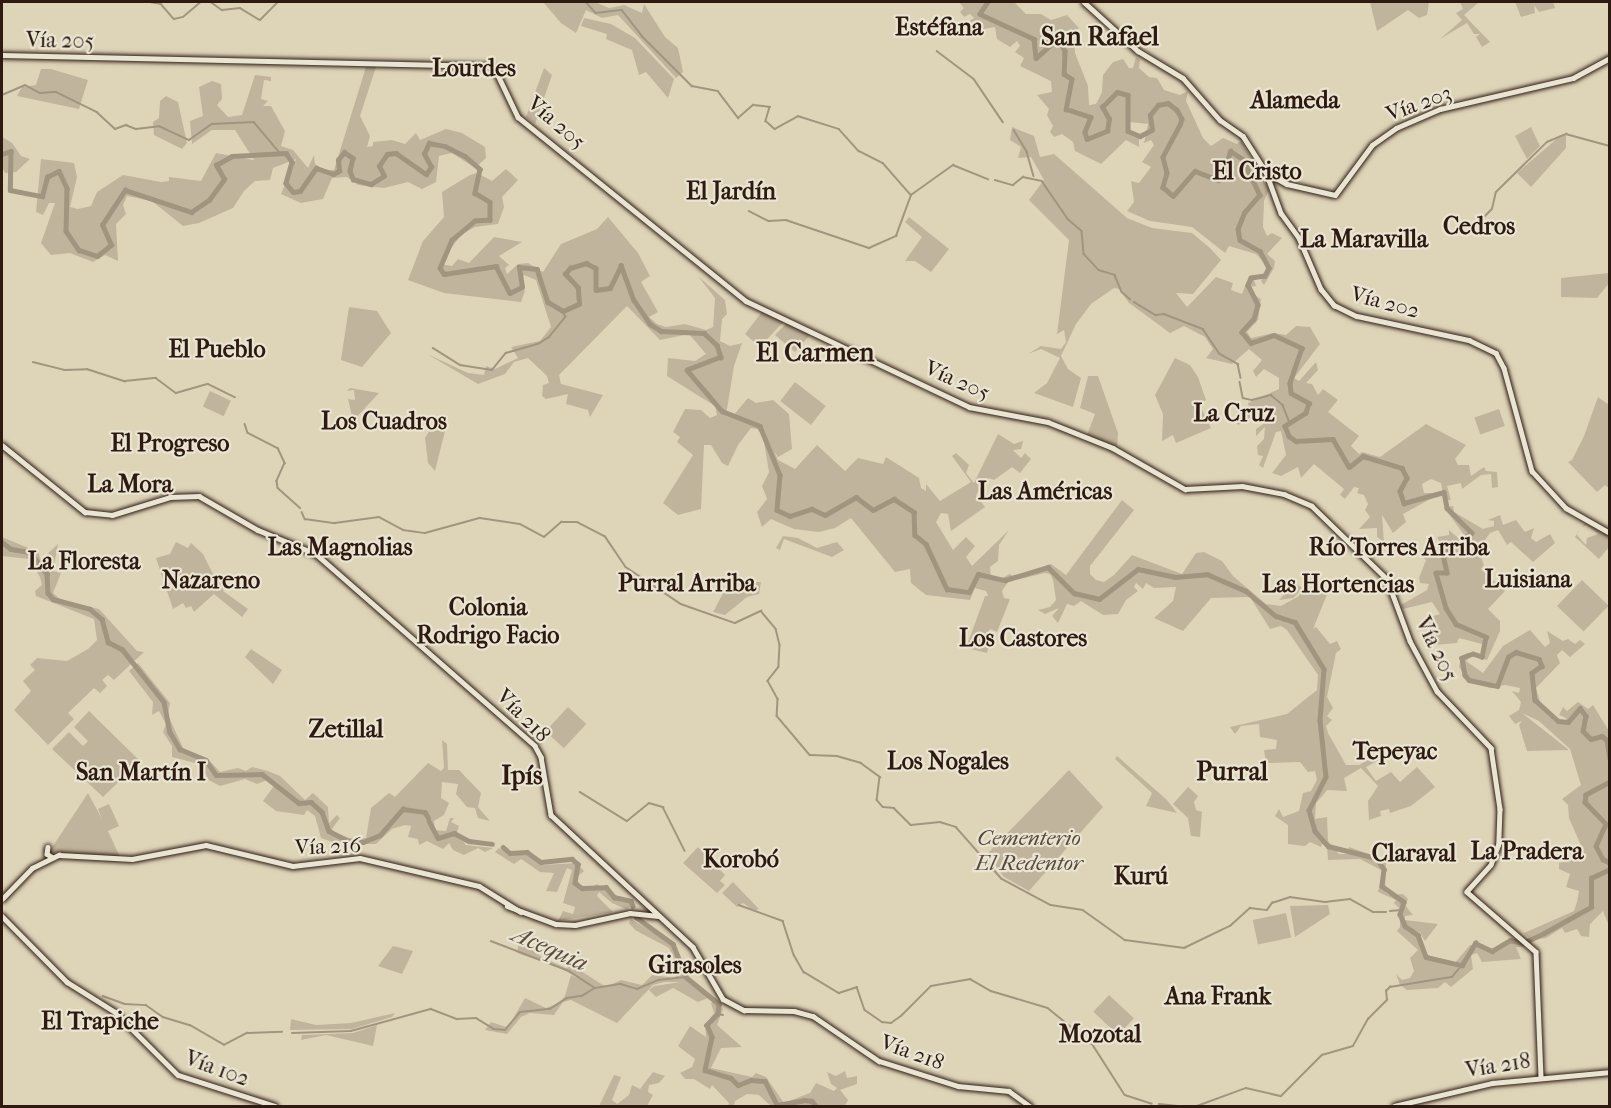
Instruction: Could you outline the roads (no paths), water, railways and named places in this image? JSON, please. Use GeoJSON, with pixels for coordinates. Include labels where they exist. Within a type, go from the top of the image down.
{"type":"FeatureCollection","features":[{"type":"Feature","properties":{"kind":"main road","name":"Vía 202"},"geometry":{"type":"LineString","coordinates":[[1084,2],[1138,51],[1183,78],[1220,120],[1243,136],[1266,172],[1281,213],[1334,305],[1357,316],[1479,343],[1500,357],[1532,471],[1566,508],[1610,533]]}},
{"type":"Feature","properties":{"kind":"main road","name":"Vía 205"},"geometry":{"type":"LineString","coordinates":[[2,55],[490,66],[498,75],[518,117],[746,301],[969,407],[1045,421],[1113,448],[1185,489],[1242,486],[1307,503],[1335,525],[1387,579],[1410,641],[1437,691],[1491,748],[1500,837],[1491,866],[1467,892],[1530,943],[1537,956],[1541,1076]]}},
{"type":"Feature","properties":{"kind":"main road","name":"Vía 203"},"geometry":{"type":"LineString","coordinates":[[1266,172],[1276,179],[1335,195],[1374,143],[1396,128],[1440,109],[1573,78],[1610,58]]}},
{"type":"Feature","properties":{"kind":"main road"},"geometry":{"type":"LineString","coordinates":[[1271,184],[1276,179]]}},
{"type":"Feature","properties":{"kind":"main road","name":"Vía 218"},"geometry":{"type":"LineString","coordinates":[[2,445],[75,507],[95,514],[121,514],[170,497],[199,496],[258,530],[316,554],[531,742],[542,757],[551,815],[698,953],[719,994],[737,1008],[813,1016],[879,1061],[958,1086],[1009,1091],[1030,1107]]}},
{"type":"Feature","properties":{"kind":"main road"},"geometry":{"type":"LineString","coordinates":[[90,522],[95,514]]}},
{"type":"Feature","properties":{"kind":"main road","name":"Vía 216"},"geometry":{"type":"LineString","coordinates":[[2,899],[32,868],[55,857],[132,860],[206,845],[293,866],[360,858],[488,892],[521,912]]}},
{"type":"Feature","properties":{"kind":"main road"},"geometry":{"type":"LineString","coordinates":[[48,859],[46,850],[48,856],[55,857]]}},
{"type":"Feature","properties":{"kind":"main road","name":"Vía 216"},"geometry":{"type":"LineString","coordinates":[[488,892],[509,907],[556,924],[575,925],[636,913],[660,917]]}},
{"type":"Feature","properties":{"kind":"main road"},"geometry":{"type":"LineString","coordinates":[[636,913],[643,907],[641,898]]}},
{"type":"Feature","properties":{"kind":"main road"},"geometry":{"type":"LineString","coordinates":[[509,907],[513,914]]}},
{"type":"Feature","properties":{"kind":"main road","name":"Vía 102"},"geometry":{"type":"LineString","coordinates":[[2,916],[67,982],[110,1008],[178,1075],[275,1107]]}},
{"type":"Feature","properties":{"kind":"main road","name":"Vía 218"},"geometry":{"type":"LineString","coordinates":[[1394,1107],[1452,1090],[1541,1076],[1610,1072]]}},
{"type":"Feature","properties":{"kind":"waterway"},"geometry":{"type":"LineString","coordinates":[[150,2],[161,4],[174,19],[183,17],[201,2]]}},
{"type":"Feature","properties":{"kind":"waterway"},"geometry":{"type":"LineString","coordinates":[[211,2],[222,10],[240,8],[260,20],[278,2]]}},
{"type":"Feature","properties":{"kind":"waterway"},"geometry":{"type":"LineString","coordinates":[[586,2],[596,13],[622,10],[642,36],[692,86],[718,91],[738,118],[753,105],[763,106],[770,107],[766,121],[775,129],[798,116],[839,129],[859,151],[883,163],[911,195],[953,165],[988,179]]}},
{"type":"Feature","properties":{"kind":"waterway"},"geometry":{"type":"LineString","coordinates":[[988,2],[980,14],[1034,39],[1036,58],[1055,41],[1061,43],[1065,51],[1064,74],[1072,79],[1066,109],[1091,117],[1085,132],[1087,139],[1107,131],[1109,119],[1102,107],[1117,92],[1128,95],[1128,131],[1140,136],[1152,130],[1150,115],[1158,105],[1168,103],[1177,110],[1182,119],[1163,157],[1167,173],[1163,187],[1173,196],[1195,171],[1218,180],[1223,176],[1230,151],[1243,159],[1260,195],[1245,212],[1238,229],[1240,240],[1260,251],[1269,268],[1265,276],[1251,278],[1248,285],[1258,305],[1254,319],[1242,332],[1251,343],[1274,335],[1302,348],[1290,383],[1291,393],[1309,403],[1306,413],[1285,426],[1289,436],[1296,441],[1333,439],[1349,467],[1363,456],[1402,468],[1407,478],[1400,491],[1404,503],[1444,492],[1447,508],[1472,533],[1443,555],[1447,573],[1436,573],[1446,608],[1456,624],[1486,637],[1482,657],[1473,654],[1462,658],[1465,675],[1469,680],[1497,686],[1508,657],[1516,652],[1539,659],[1542,666],[1532,673],[1535,700],[1558,721],[1568,722],[1580,708],[1586,716],[1583,731],[1591,739],[1602,736],[1607,740],[1610,759]]}},
{"type":"Feature","properties":{"kind":"waterway"},"geometry":{"type":"LineString","coordinates":[[937,51],[974,79],[1003,122]]}},
{"type":"Feature","properties":{"kind":"waterway"},"geometry":{"type":"LineString","coordinates":[[2,95],[25,85],[40,93],[56,92],[97,112],[115,129],[126,125],[136,129],[159,126],[189,140],[212,124],[254,122],[279,152]]}},
{"type":"Feature","properties":{"kind":"waterway"},"geometry":{"type":"LineString","coordinates":[[1014,130],[1027,152],[1034,176]]}},
{"type":"Feature","properties":{"kind":"waterway"},"geometry":{"type":"LineString","coordinates":[[1484,217],[1492,209],[1496,192],[1547,142],[1566,134],[1610,146]]}},
{"type":"Feature","properties":{"kind":"waterway"},"geometry":{"type":"LineString","coordinates":[[2,154],[11,151],[10,190],[42,196],[47,177],[59,171],[67,188],[66,231],[79,250],[97,256],[111,245],[102,225],[125,190],[191,212],[209,200],[224,179],[216,165],[232,156],[286,153],[292,162],[286,183],[293,192],[300,191],[316,168],[333,174],[339,171],[338,160],[344,152],[353,158],[350,171],[353,179],[371,184],[384,176],[379,166],[387,154],[396,153],[426,174],[431,167],[424,154],[429,143],[445,146],[465,156],[480,169],[475,193],[490,202],[490,220],[475,221],[452,240],[440,268],[444,274],[496,266],[510,293],[522,287],[519,267],[537,269],[548,302],[563,311],[579,304],[578,288],[565,274],[570,268],[586,263],[596,268],[596,290],[610,288],[621,265],[634,300],[650,324],[661,331],[704,333],[717,345],[721,357],[687,370],[722,411],[760,426],[780,475],[777,510],[790,516],[812,509],[825,515],[856,497],[873,510],[894,499],[914,512],[915,535],[926,544],[947,589],[969,592],[978,574],[1005,580],[1048,567],[1074,593],[1099,599],[1138,569],[1175,577],[1207,574],[1246,591],[1276,616],[1295,622],[1324,669],[1320,720],[1326,777],[1309,810],[1315,831],[1328,846],[1376,858],[1384,869],[1382,886],[1404,902],[1400,914],[1405,926],[1418,935],[1426,957],[1462,965],[1475,943],[1492,951],[1510,940],[1523,943],[1544,933],[1591,907],[1591,878],[1610,869]]}},
{"type":"Feature","properties":{"kind":"waterway"},"geometry":{"type":"LineString","coordinates":[[995,180],[1013,185],[1023,177],[1042,181],[1068,219],[1082,231],[1084,254],[1099,270],[1115,275],[1122,292],[1130,299]]}},
{"type":"Feature","properties":{"kind":"waterway"},"geometry":{"type":"LineString","coordinates":[[749,211],[769,221],[786,220],[869,248],[896,236],[911,195]]}},
{"type":"Feature","properties":{"kind":"waterway"},"geometry":{"type":"LineString","coordinates":[[1134,302],[1156,315],[1164,314],[1203,329],[1220,354],[1238,364],[1241,378]]}},
{"type":"Feature","properties":{"kind":"waterway"},"geometry":{"type":"LineString","coordinates":[[433,348],[460,365],[492,370],[506,353],[538,344],[549,337],[565,317],[563,311]]}},
{"type":"Feature","properties":{"kind":"waterway"},"geometry":{"type":"LineString","coordinates":[[33,362],[64,370],[87,369],[125,381],[156,378],[176,393],[208,384],[235,397]]}},
{"type":"Feature","properties":{"kind":"waterway"},"geometry":{"type":"LineString","coordinates":[[1240,382],[1243,398],[1252,400],[1271,395],[1283,405],[1290,423]]}},
{"type":"Feature","properties":{"kind":"waterway"},"geometry":{"type":"LineString","coordinates":[[245,424],[248,433],[278,448],[285,463],[277,481],[278,488],[300,508]]}},
{"type":"Feature","properties":{"kind":"waterway"},"geometry":{"type":"LineString","coordinates":[[302,512],[305,519],[335,523],[379,517],[403,530],[425,533],[480,518],[520,524],[544,537],[561,522],[577,522],[605,536],[626,567],[681,604],[735,623],[761,611],[776,629],[780,645],[779,667],[768,681],[778,699],[777,716],[810,755],[837,756],[861,763],[880,777],[877,800],[883,807],[894,808],[911,825],[940,822],[956,827],[1002,879],[1051,905],[1083,910],[1125,940],[1184,948],[1230,926],[1250,908],[1267,910],[1272,903],[1290,897],[1325,902],[1350,899],[1373,912],[1386,912]]}},
{"type":"Feature","properties":{"kind":"waterway"},"geometry":{"type":"LineString","coordinates":[[2,542],[11,549],[30,552],[47,574],[48,593],[53,599],[90,609],[102,619],[108,642],[122,649],[164,702],[170,732],[180,749],[206,760],[216,775],[262,774],[299,803],[311,802],[322,812],[329,831],[349,841],[363,842],[380,835],[403,809],[425,812],[428,817]]}},
{"type":"Feature","properties":{"kind":"waterway"},"geometry":{"type":"LineString","coordinates":[[1610,782],[1586,795],[1585,802],[1606,824],[1596,846],[1603,859],[1610,863]]}},
{"type":"Feature","properties":{"kind":"waterway"},"geometry":{"type":"LineString","coordinates":[[580,792],[627,821],[649,803],[663,807],[685,851]]}},
{"type":"Feature","properties":{"kind":"waterway"},"geometry":{"type":"LineString","coordinates":[[429,821],[438,838],[454,833],[469,841],[492,844]]}},
{"type":"Feature","properties":{"kind":"waterway"},"geometry":{"type":"LineString","coordinates":[[503,847],[510,853],[527,852],[541,862],[572,859],[578,864],[575,883],[582,888],[606,887],[614,897],[631,901],[633,906]]}},
{"type":"Feature","properties":{"kind":"waterway"},"geometry":{"type":"LineString","coordinates":[[739,905],[783,921],[794,955],[804,972],[839,993],[857,987],[865,1010],[882,1022],[891,1023],[901,1016],[931,986],[970,979],[991,991],[1048,1008],[1093,1045],[1125,1095],[1152,1104]]}},
{"type":"Feature","properties":{"kind":"waterway"},"geometry":{"type":"LineString","coordinates":[[1390,911],[1401,910]]}},
{"type":"Feature","properties":{"kind":"waterway"},"geometry":{"type":"LineString","coordinates":[[636,917],[673,944],[686,977],[719,1004],[718,1014],[707,1025],[712,1037],[705,1070],[731,1078],[738,1085],[751,1080],[765,1081],[777,1105],[804,1100],[812,1101],[816,1106]]}},
{"type":"Feature","properties":{"kind":"waterway","name":"Acequia"},"geometry":{"type":"LineString","coordinates":[[491,941],[569,971],[595,988]]}},
{"type":"Feature","properties":{"kind":"waterway"},"geometry":{"type":"LineString","coordinates":[[1197,1106],[1246,1088],[1281,1096],[1322,1055],[1353,1046],[1368,1019],[1387,1000],[1386,991],[1390,987],[1452,977],[1462,965]]}},
{"type":"Feature","properties":{"kind":"waterway"},"geometry":{"type":"LineString","coordinates":[[292,1033],[351,1031],[431,1009],[457,1019],[476,1018],[494,1029],[505,1030],[520,1012],[550,1009],[567,998],[582,996],[595,988],[621,984],[637,989],[658,980],[686,977]]}},
{"type":"Feature","properties":{"kind":"waterway"},"geometry":{"type":"LineString","coordinates":[[103,996],[125,1004],[146,1005],[163,1017],[190,1025],[224,1045],[247,1033],[282,1032]]}},
{"type":"Feature","properties":{"kind":"waterway","name":"Acequia"},"geometry":{"type":"LineString","coordinates":[[718,1014],[723,1015]]}},
{"type":"Feature","properties":{"kind":"waterway"},"geometry":{"type":"LineString","coordinates":[[1159,1104],[1178,1106]]}},
{"type":"Feature","properties":{"kind":"district","name":"Estéfana"},"geometry":{"type":"Point","coordinates":[939,28]}},
{"type":"Feature","properties":{"kind":"district","name":"San Rafael"},"geometry":{"type":"Point","coordinates":[1100,37]}},
{"type":"Feature","properties":{"kind":"district","name":"Lourdes"},"geometry":{"type":"Point","coordinates":[474,69]}},
{"type":"Feature","properties":{"kind":"district","name":"Alameda"},"geometry":{"type":"Point","coordinates":[1295,101]}},
{"type":"Feature","properties":{"kind":"district","name":"El Cristo"},"geometry":{"type":"Point","coordinates":[1257,172]}},
{"type":"Feature","properties":{"kind":"district","name":"El Jardín"},"geometry":{"type":"Point","coordinates":[731,192]}},
{"type":"Feature","properties":{"kind":"district","name":"Cedros"},"geometry":{"type":"Point","coordinates":[1479,227]}},
{"type":"Feature","properties":{"kind":"district","name":"La Maravilla"},"geometry":{"type":"Point","coordinates":[1364,240]}},
{"type":"Feature","properties":{"kind":"district","name":"El Pueblo"},"geometry":{"type":"Point","coordinates":[217,350]}},
{"type":"Feature","properties":{"kind":"district","name":"El Carmen"},"geometry":{"type":"Point","coordinates":[815,353]}},
{"type":"Feature","properties":{"kind":"district","name":"La Cruz"},"geometry":{"type":"Point","coordinates":[1234,414]}},
{"type":"Feature","properties":{"kind":"district","name":"Los Cuadros"},"geometry":{"type":"Point","coordinates":[384,422]}},
{"type":"Feature","properties":{"kind":"district","name":"El Progreso"},"geometry":{"type":"Point","coordinates":[170,444]}},
{"type":"Feature","properties":{"kind":"district","name":"La Mora"},"geometry":{"type":"Point","coordinates":[130,485]}},
{"type":"Feature","properties":{"kind":"district","name":"Las Américas"},"geometry":{"type":"Point","coordinates":[1045,492]}},
{"type":"Feature","properties":{"kind":"district","name":"Las Magnolias"},"geometry":{"type":"Point","coordinates":[340,548]}},
{"type":"Feature","properties":{"kind":"district","name":"Río Torres Arriba"},"geometry":{"type":"Point","coordinates":[1399,548]}},
{"type":"Feature","properties":{"kind":"district","name":"La Floresta"},"geometry":{"type":"Point","coordinates":[84,562]}},
{"type":"Feature","properties":{"kind":"district","name":"Luisiana"},"geometry":{"type":"Point","coordinates":[1528,580]}},
{"type":"Feature","properties":{"kind":"district","name":"Nazareno"},"geometry":{"type":"Point","coordinates":[211,581]}},
{"type":"Feature","properties":{"kind":"district","name":"Purral Arriba"},"geometry":{"type":"Point","coordinates":[687,584]}},
{"type":"Feature","properties":{"kind":"district","name":"Las Hortencias"},"geometry":{"type":"Point","coordinates":[1338,585]}},
{"type":"Feature","properties":{"kind":"district","name":"Colonia Rodrigo Facio"},"geometry":{"type":"Point","coordinates":[488,622]}},
{"type":"Feature","properties":{"kind":"district","name":"Los Castores"},"geometry":{"type":"Point","coordinates":[1023,639]}},
{"type":"Feature","properties":{"kind":"district","name":"Zetillal"},"geometry":{"type":"Point","coordinates":[346,730]}},
{"type":"Feature","properties":{"kind":"district","name":"Tepeyac"},"geometry":{"type":"Point","coordinates":[1395,752]}},
{"type":"Feature","properties":{"kind":"district","name":"Los Nogales"},"geometry":{"type":"Point","coordinates":[948,762]}},
{"type":"Feature","properties":{"kind":"district","name":"Purral"},"geometry":{"type":"Point","coordinates":[1232,772]}},
{"type":"Feature","properties":{"kind":"district","name":"San Martín I"},"geometry":{"type":"Point","coordinates":[141,773]}},
{"type":"Feature","properties":{"kind":"district","name":"Ipís"},"geometry":{"type":"Point","coordinates":[522,776]}},
{"type":"Feature","properties":{"kind":"district","name":"La Pradera"},"geometry":{"type":"Point","coordinates":[1527,852]}},
{"type":"Feature","properties":{"kind":"district","name":"Claraval"},"geometry":{"type":"Point","coordinates":[1414,854]}},
{"type":"Feature","properties":{"kind":"district","name":"Korobó"},"geometry":{"type":"Point","coordinates":[741,860]}},
{"type":"Feature","properties":{"kind":"district","name":"Kurú"},"geometry":{"type":"Point","coordinates":[1141,877]}},
{"type":"Feature","properties":{"kind":"district","name":"Girasoles"},"geometry":{"type":"Point","coordinates":[695,966]}},
{"type":"Feature","properties":{"kind":"district","name":"Ana Frank"},"geometry":{"type":"Point","coordinates":[1218,997]}},
{"type":"Feature","properties":{"kind":"district","name":"El Trapiche"},"geometry":{"type":"Point","coordinates":[100,1022]}},
{"type":"Feature","properties":{"kind":"district","name":"Mozotal"},"geometry":{"type":"Point","coordinates":[1100,1035]}},
{"type":"Feature","properties":{"kind":"park label","name":"Cementerio El Redentor"},"geometry":{"type":"Point","coordinates":[1029,850]}}]}
